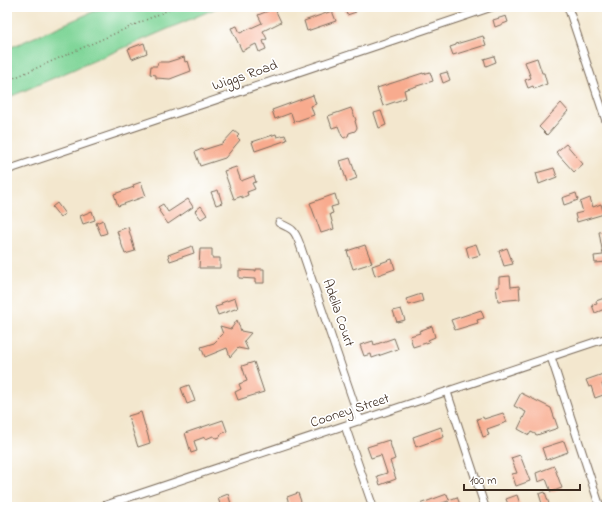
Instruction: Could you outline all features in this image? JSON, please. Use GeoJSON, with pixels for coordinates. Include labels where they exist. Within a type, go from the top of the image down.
{"type":"FeatureCollection","features":[{"type":"Feature","properties":{"kind":"street","name":"Wiggs Road"},"geometry":{"type":"LineString","coordinates":[[7,170],[492,7]]}},
{"type":"Feature","properties":{"kind":"street"},"geometry":{"type":"LineString","coordinates":[[568,7],[607,124]]}},
{"type":"Feature","properties":{"kind":"street","name":"Adella Court"},"geometry":{"type":"LineString","coordinates":[[279,223],[289,227],[295,232],[360,421]]}},
{"type":"Feature","properties":{"kind":"street","name":"Cooney Street"},"geometry":{"type":"LineString","coordinates":[[100,507],[607,338]]}},
{"type":"Feature","properties":{"kind":"street"},"geometry":{"type":"LineString","coordinates":[[552,357],[600,507]]}},
{"type":"Feature","properties":{"kind":"street"},"geometry":{"type":"LineString","coordinates":[[447,392],[485,507]]}},
{"type":"Feature","properties":{"kind":"street"},"geometry":{"type":"LineString","coordinates":[[345,426],[373,507]]}},
{"type":"Feature","properties":{"kind":"path"},"geometry":{"type":"LineString","coordinates":[[7,81],[175,7]]}},
{"type":"Feature","properties":{"kind":"green space"},"geometry":{"type":"Polygon","coordinates":[[[104,7],[219,7],[7,98],[7,49],[104,7]]]}},
{"type":"Feature","properties":{"kind":"building"},"geometry":{"type":"Polygon","coordinates":[[[266,7],[274,7],[281,22],[263,31],[267,39],[263,41],[266,49],[259,52],[256,44],[242,51],[231,28],[237,26],[240,33],[262,23],[258,15],[268,11],[266,7]]]}},
{"type":"Feature","properties":{"kind":"building"},"geometry":{"type":"Polygon","coordinates":[[[344,7],[354,7],[356,12],[347,15],[344,7]]]}},
{"type":"Feature","properties":{"kind":"building"},"geometry":{"type":"Polygon","coordinates":[[[332,11],[336,21],[307,31],[304,21],[332,11]]]}},
{"type":"Feature","properties":{"kind":"building"},"geometry":{"type":"Polygon","coordinates":[[[506,16],[508,22],[495,27],[493,20],[506,16]]]}},
{"type":"Feature","properties":{"kind":"building"},"geometry":{"type":"Polygon","coordinates":[[[483,36],[486,45],[453,55],[450,47],[483,36]]]}},
{"type":"Feature","properties":{"kind":"building"},"geometry":{"type":"Polygon","coordinates":[[[144,43],[147,53],[132,59],[128,49],[144,43]]]}},
{"type":"Feature","properties":{"kind":"building"},"geometry":{"type":"Polygon","coordinates":[[[494,56],[496,62],[486,66],[484,59],[494,56]]]}},
{"type":"Feature","properties":{"kind":"building"},"geometry":{"type":"Polygon","coordinates":[[[184,57],[185,62],[188,61],[191,71],[170,79],[156,78],[156,75],[150,74],[151,66],[157,66],[158,62],[168,62],[184,57]]]}},
{"type":"Feature","properties":{"kind":"building"},"geometry":{"type":"Polygon","coordinates":[[[537,58],[547,84],[534,89],[533,86],[528,88],[525,80],[531,78],[525,62],[537,58]]]}},
{"type":"Feature","properties":{"kind":"building"},"geometry":{"type":"Polygon","coordinates":[[[430,72],[433,81],[404,90],[406,98],[383,106],[377,88],[430,72]]]}},
{"type":"Feature","properties":{"kind":"building"},"geometry":{"type":"Polygon","coordinates":[[[447,72],[450,80],[443,83],[440,74],[447,72]]]}},
{"type":"Feature","properties":{"kind":"building"},"geometry":{"type":"Polygon","coordinates":[[[313,95],[316,104],[311,106],[314,115],[294,122],[291,113],[275,119],[272,110],[313,95]]]}},
{"type":"Feature","properties":{"kind":"building"},"geometry":{"type":"Polygon","coordinates":[[[561,103],[568,111],[547,135],[539,127],[561,103]]]}},
{"type":"Feature","properties":{"kind":"building"},"geometry":{"type":"Polygon","coordinates":[[[351,108],[356,120],[357,128],[344,138],[338,126],[332,128],[328,116],[351,108]]]}},
{"type":"Feature","properties":{"kind":"building"},"geometry":{"type":"Polygon","coordinates":[[[381,111],[386,125],[379,128],[374,113],[381,111]]]}},
{"type":"Feature","properties":{"kind":"building"},"geometry":{"type":"Polygon","coordinates":[[[234,131],[239,135],[237,137],[240,140],[225,158],[200,166],[195,152],[222,144],[234,131]]]}},
{"type":"Feature","properties":{"kind":"building"},"geometry":{"type":"Polygon","coordinates":[[[276,134],[277,137],[285,135],[287,140],[255,151],[252,142],[276,134]]]}},
{"type":"Feature","properties":{"kind":"building"},"geometry":{"type":"Polygon","coordinates":[[[566,144],[583,164],[574,172],[556,152],[566,144]]]}},
{"type":"Feature","properties":{"kind":"building"},"geometry":{"type":"Polygon","coordinates":[[[350,158],[357,178],[347,182],[340,161],[350,158]]]}},
{"type":"Feature","properties":{"kind":"building"},"geometry":{"type":"Polygon","coordinates":[[[236,167],[241,181],[254,176],[256,182],[252,183],[255,189],[247,192],[248,195],[242,198],[242,196],[234,199],[224,171],[236,167]]]}},
{"type":"Feature","properties":{"kind":"building"},"geometry":{"type":"Polygon","coordinates":[[[554,168],[557,177],[539,184],[536,173],[554,168]]]}},
{"type":"Feature","properties":{"kind":"building"},"geometry":{"type":"Polygon","coordinates":[[[141,182],[146,196],[118,206],[114,194],[134,187],[133,185],[141,182]]]}},
{"type":"Feature","properties":{"kind":"building"},"geometry":{"type":"Polygon","coordinates":[[[218,190],[222,203],[216,205],[211,192],[218,190]]]}},
{"type":"Feature","properties":{"kind":"building"},"geometry":{"type":"Polygon","coordinates":[[[576,193],[578,200],[564,205],[562,198],[576,193]]]}},
{"type":"Feature","properties":{"kind":"building"},"geometry":{"type":"Polygon","coordinates":[[[335,194],[338,205],[331,207],[333,213],[330,214],[334,229],[321,233],[310,203],[335,194]]]}},
{"type":"Feature","properties":{"kind":"building"},"geometry":{"type":"Polygon","coordinates":[[[590,198],[593,207],[601,204],[604,214],[577,222],[575,214],[583,212],[580,202],[590,198]]]}},
{"type":"Feature","properties":{"kind":"building"},"geometry":{"type":"Polygon","coordinates":[[[188,199],[193,207],[168,224],[158,207],[163,204],[168,212],[188,199]]]}},
{"type":"Feature","properties":{"kind":"building"},"geometry":{"type":"Polygon","coordinates":[[[57,203],[65,214],[60,217],[52,207],[57,203]]]}},
{"type":"Feature","properties":{"kind":"building"},"geometry":{"type":"Polygon","coordinates":[[[201,206],[207,215],[201,219],[195,211],[201,206]]]}},
{"type":"Feature","properties":{"kind":"building"},"geometry":{"type":"Polygon","coordinates":[[[92,211],[95,220],[83,224],[80,216],[92,211]]]}},
{"type":"Feature","properties":{"kind":"building"},"geometry":{"type":"Polygon","coordinates":[[[103,220],[107,233],[101,235],[96,223],[103,220]]]}},
{"type":"Feature","properties":{"kind":"building"},"geometry":{"type":"Polygon","coordinates":[[[128,227],[135,251],[125,254],[117,231],[128,227]]]}},
{"type":"Feature","properties":{"kind":"building"},"geometry":{"type":"Polygon","coordinates":[[[607,231],[607,262],[595,263],[594,256],[603,255],[599,232],[607,231]]]}},
{"type":"Feature","properties":{"kind":"building"},"geometry":{"type":"Polygon","coordinates":[[[476,244],[480,255],[469,258],[466,247],[476,244]]]}},
{"type":"Feature","properties":{"kind":"building"},"geometry":{"type":"Polygon","coordinates":[[[365,245],[372,263],[353,269],[347,251],[365,245]]]}},
{"type":"Feature","properties":{"kind":"building"},"geometry":{"type":"Polygon","coordinates":[[[192,246],[194,253],[170,261],[168,255],[192,246]]]}},
{"type":"Feature","properties":{"kind":"building"},"geometry":{"type":"Polygon","coordinates":[[[507,248],[513,264],[504,266],[499,251],[507,248]]]}},
{"type":"Feature","properties":{"kind":"building"},"geometry":{"type":"Polygon","coordinates":[[[200,249],[212,249],[212,258],[220,258],[220,268],[199,268],[200,249]]]}},
{"type":"Feature","properties":{"kind":"building"},"geometry":{"type":"Polygon","coordinates":[[[392,259],[395,269],[375,276],[372,266],[392,259]]]}},
{"type":"Feature","properties":{"kind":"building"},"geometry":{"type":"Polygon","coordinates":[[[256,269],[264,269],[264,283],[255,283],[255,279],[239,278],[239,270],[256,271],[256,269]]]}},
{"type":"Feature","properties":{"kind":"building"},"geometry":{"type":"Polygon","coordinates":[[[510,276],[511,287],[519,286],[520,299],[498,301],[496,287],[499,287],[499,277],[510,276]]]}},
{"type":"Feature","properties":{"kind":"building"},"geometry":{"type":"Polygon","coordinates":[[[421,294],[423,301],[409,305],[406,299],[421,294]]]}},
{"type":"Feature","properties":{"kind":"building"},"geometry":{"type":"Polygon","coordinates":[[[607,297],[607,308],[595,313],[592,305],[597,304],[596,301],[607,297]]]}},
{"type":"Feature","properties":{"kind":"building"},"geometry":{"type":"Polygon","coordinates":[[[235,298],[238,308],[218,315],[215,307],[235,298]]]}},
{"type":"Feature","properties":{"kind":"building"},"geometry":{"type":"Polygon","coordinates":[[[401,309],[405,320],[397,322],[393,311],[401,309]]]}},
{"type":"Feature","properties":{"kind":"building"},"geometry":{"type":"Polygon","coordinates":[[[481,310],[484,318],[477,320],[478,323],[455,330],[451,320],[481,310]]]}},
{"type":"Feature","properties":{"kind":"building"},"geometry":{"type":"Polygon","coordinates":[[[237,320],[241,331],[251,333],[244,341],[248,350],[238,348],[230,357],[227,348],[205,357],[201,347],[214,343],[223,334],[220,326],[231,329],[237,320]]]}},
{"type":"Feature","properties":{"kind":"building"},"geometry":{"type":"Polygon","coordinates":[[[432,326],[435,337],[428,340],[429,342],[413,347],[410,336],[420,333],[419,331],[432,326]]]}},
{"type":"Feature","properties":{"kind":"building"},"geometry":{"type":"Polygon","coordinates":[[[394,338],[398,349],[372,358],[371,354],[364,356],[360,345],[373,341],[374,345],[394,338]]]}},
{"type":"Feature","properties":{"kind":"building"},"geometry":{"type":"Polygon","coordinates":[[[254,362],[264,392],[238,400],[235,392],[241,389],[239,384],[247,381],[242,366],[254,362]]]}},
{"type":"Feature","properties":{"kind":"building"},"geometry":{"type":"Polygon","coordinates":[[[603,374],[606,383],[602,384],[606,394],[595,398],[591,386],[589,387],[586,380],[603,374]]]}},
{"type":"Feature","properties":{"kind":"building"},"geometry":{"type":"Polygon","coordinates":[[[189,385],[195,401],[187,404],[181,388],[189,385]]]}},
{"type":"Feature","properties":{"kind":"building"},"geometry":{"type":"Polygon","coordinates":[[[521,393],[551,408],[558,428],[537,435],[531,432],[529,435],[518,429],[526,412],[514,406],[521,393]]]}},
{"type":"Feature","properties":{"kind":"building"},"geometry":{"type":"Polygon","coordinates":[[[141,412],[150,443],[138,447],[128,416],[141,412]]]}},
{"type":"Feature","properties":{"kind":"building"},"geometry":{"type":"Polygon","coordinates":[[[503,413],[507,422],[487,429],[489,435],[483,437],[477,419],[483,417],[484,419],[503,413]]]}},
{"type":"Feature","properties":{"kind":"building"},"geometry":{"type":"Polygon","coordinates":[[[223,420],[227,431],[221,434],[220,437],[216,438],[213,436],[206,439],[205,437],[194,441],[197,451],[191,453],[185,433],[223,420]]]}},
{"type":"Feature","properties":{"kind":"building"},"geometry":{"type":"Polygon","coordinates":[[[441,427],[444,437],[416,447],[413,437],[441,427]]]}},
{"type":"Feature","properties":{"kind":"building"},"geometry":{"type":"Polygon","coordinates":[[[389,440],[395,459],[390,461],[396,479],[380,485],[377,476],[387,473],[381,455],[371,458],[367,447],[389,440]]]}},
{"type":"Feature","properties":{"kind":"building"},"geometry":{"type":"Polygon","coordinates":[[[564,441],[568,452],[546,460],[542,448],[564,441]]]}},
{"type":"Feature","properties":{"kind":"building"},"geometry":{"type":"Polygon","coordinates":[[[520,455],[530,481],[516,486],[512,474],[517,473],[511,458],[520,455]]]}},
{"type":"Feature","properties":{"kind":"building"},"geometry":{"type":"Polygon","coordinates":[[[554,466],[562,488],[551,492],[546,479],[538,482],[536,473],[554,466]]]}},
{"type":"Feature","properties":{"kind":"building"},"geometry":{"type":"Polygon","coordinates":[[[545,492],[550,507],[543,507],[539,494],[545,492]]]}},
{"type":"Feature","properties":{"kind":"building"},"geometry":{"type":"Polygon","coordinates":[[[298,493],[303,507],[290,507],[287,497],[298,493]]]}},
{"type":"Feature","properties":{"kind":"building"},"geometry":{"type":"Polygon","coordinates":[[[228,494],[232,507],[221,507],[218,498],[228,494]]]}},
{"type":"Feature","properties":{"kind":"building"},"geometry":{"type":"Polygon","coordinates":[[[447,494],[449,500],[457,497],[461,507],[450,507],[448,501],[431,507],[414,506],[447,494]]]}},
{"type":"Feature","properties":{"kind":"building"},"geometry":{"type":"Polygon","coordinates":[[[517,495],[521,507],[509,507],[506,499],[517,495]]]}}]}
